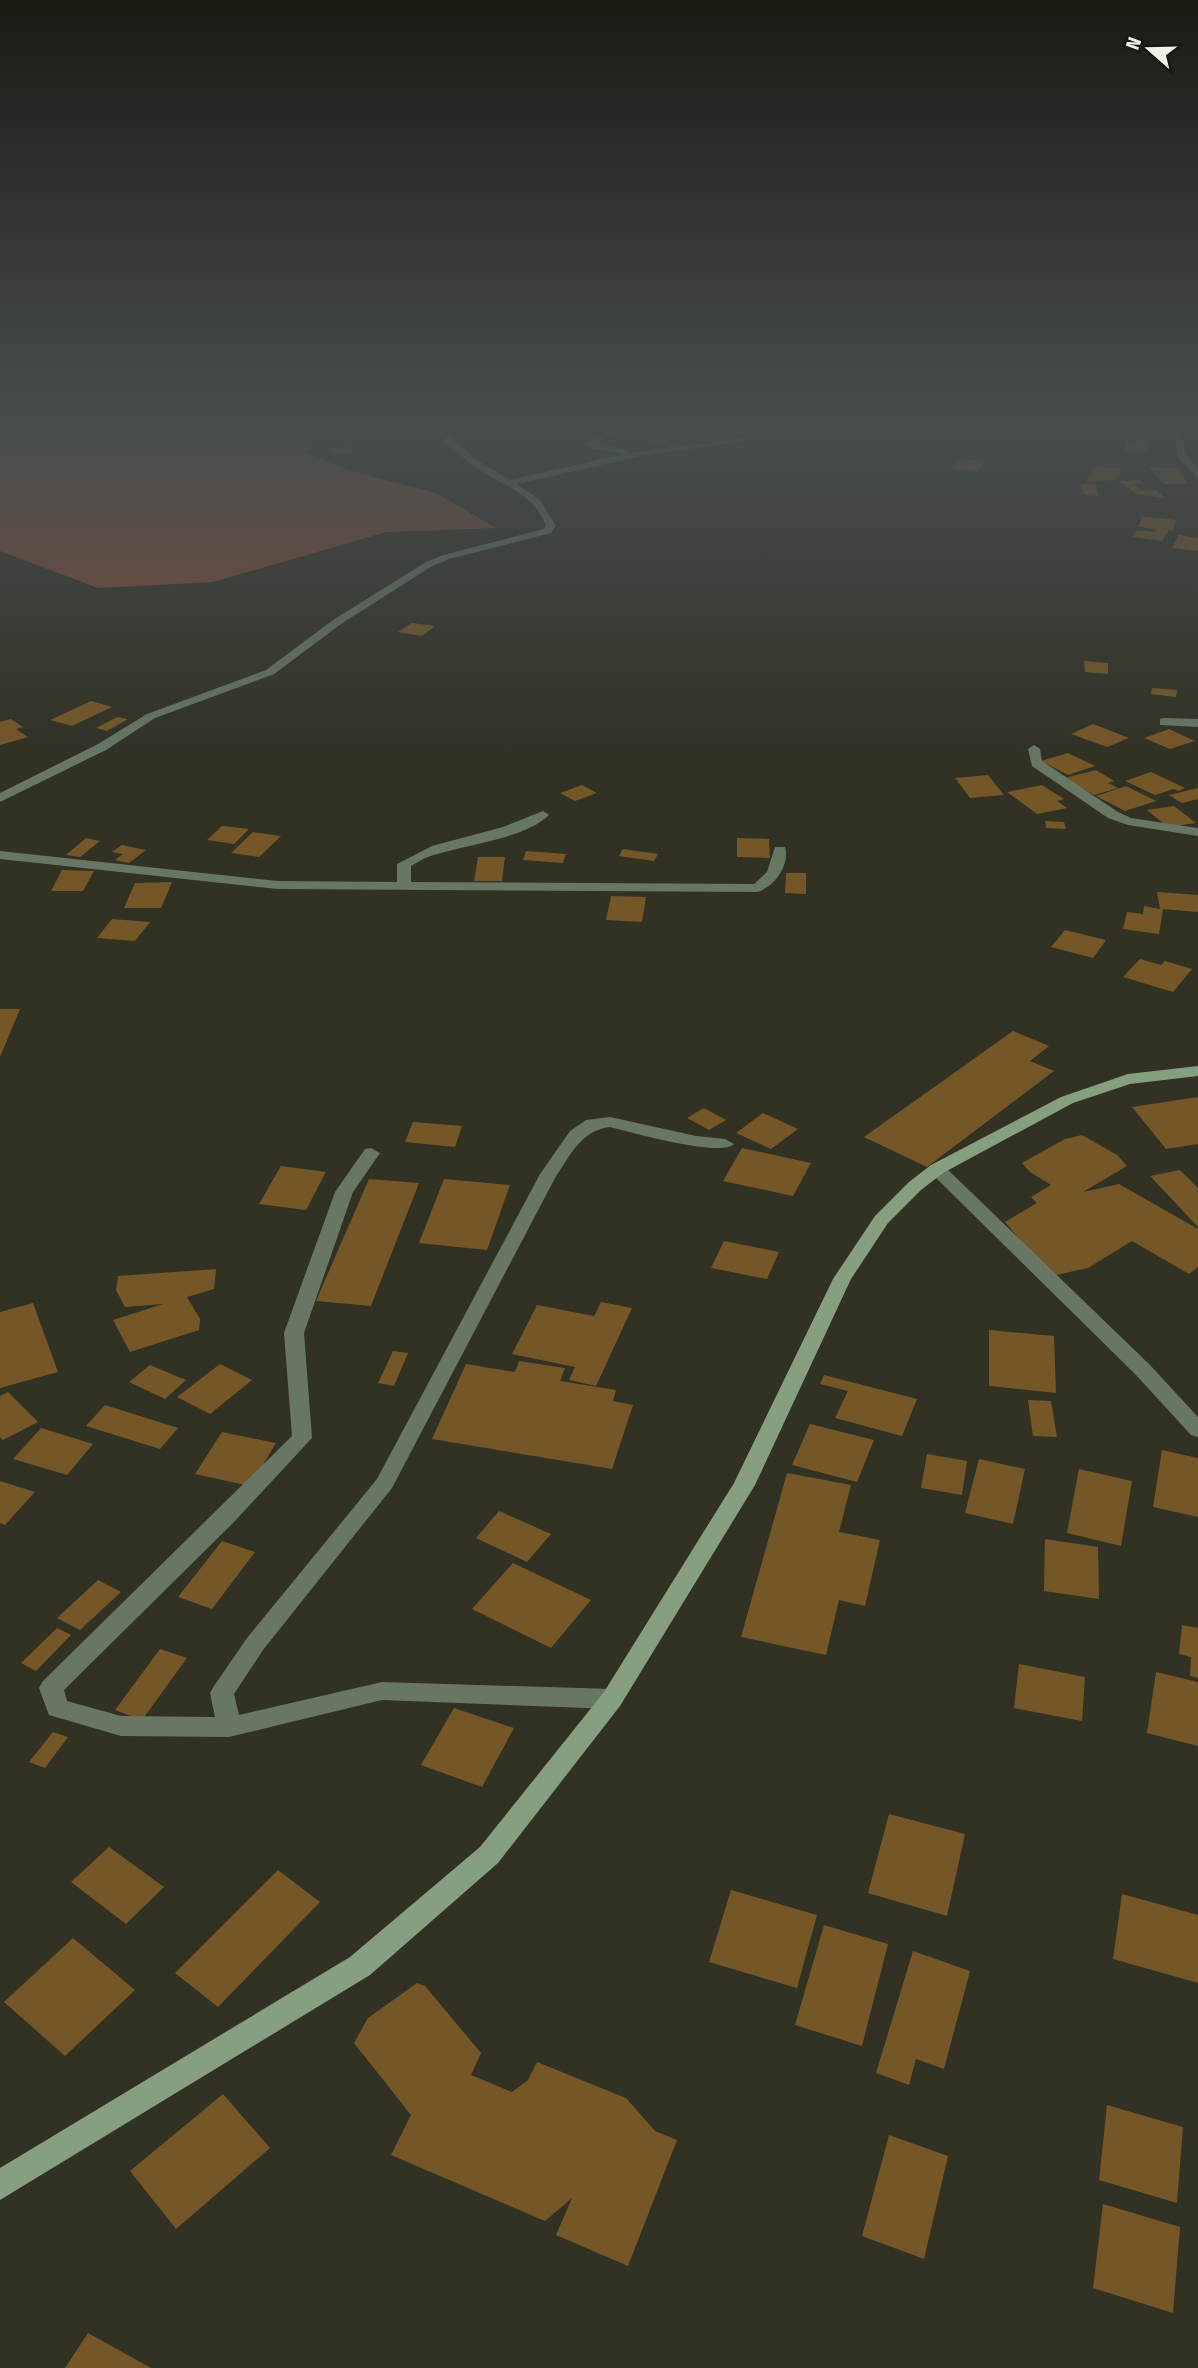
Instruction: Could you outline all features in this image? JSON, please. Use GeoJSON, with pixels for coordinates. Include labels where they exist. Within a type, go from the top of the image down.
{"type":"FeatureCollection","features":[{"type":"Feature","properties":{"kind":"main road"},"geometry":{"type":"LineString","coordinates":[[0,2185],[360,1965],[489,1856],[612,1699],[744,1485],[842,1279],[881,1220],[915,1186],[937,1169],[1067,1100],[1128,1079],[1198,1071]]}},
{"type":"Feature","properties":{"kind":"street"},"geometry":{"type":"LineString","coordinates":[[0,798],[102,747],[151,716],[270,672],[337,622],[429,564],[446,557],[526,537]]}},
{"type":"Feature","properties":{"kind":"street"},"geometry":{"type":"LineString","coordinates":[[1164,722],[1198,723]]}},
{"type":"Feature","properties":{"kind":"street"},"geometry":{"type":"LineString","coordinates":[[1034,749],[1036,763],[1113,815],[1128,821],[1198,832]]}},
{"type":"Feature","properties":{"kind":"street"},"geometry":{"type":"LineString","coordinates":[[404,886],[404,864],[422,852],[484,839],[523,827],[543,815]]}},
{"type":"Feature","properties":{"kind":"street"},"geometry":{"type":"LineString","coordinates":[[0,855],[278,885],[757,888],[768,882],[778,864],[780,850]]}},
{"type":"Feature","properties":{"kind":"street"},"geometry":{"type":"LineString","coordinates":[[229,1727],[222,1693],[255,1644],[386,1483],[546,1178],[571,1141],[592,1124],[610,1122],[696,1141],[725,1144]]}},
{"type":"Feature","properties":{"kind":"street"},"geometry":{"type":"LineString","coordinates":[[371,1153],[344,1192],[294,1333],[302,1438],[51,1688],[57,1708],[121,1726],[229,1727],[382,1691],[612,1699]]}},
{"type":"Feature","properties":{"kind":"street"},"geometry":{"type":"LineString","coordinates":[[937,1169],[1143,1370],[1198,1430]]}},
{"type":"Feature","properties":{"kind":"shaded area"},"geometry":{"type":"Polygon","coordinates":[[[0,537],[370,537],[213,582],[98,588],[0,551],[0,537]]]}},
{"type":"Feature","properties":{"kind":"building"},"geometry":{"type":"Polygon","coordinates":[[[1132,537],[1165,537],[1162,541],[1132,537]]]}},
{"type":"Feature","properties":{"kind":"building"},"geometry":{"type":"Polygon","coordinates":[[[1178,537],[1198,538],[1198,551],[1172,548],[1178,537]]]}},
{"type":"Feature","properties":{"kind":"building"},"geometry":{"type":"Polygon","coordinates":[[[412,623],[435,626],[422,636],[398,632],[412,623]]]}},
{"type":"Feature","properties":{"kind":"building"},"geometry":{"type":"Polygon","coordinates":[[[1084,661],[1108,663],[1108,674],[1085,672],[1084,661]]]}},
{"type":"Feature","properties":{"kind":"building"},"geometry":{"type":"Polygon","coordinates":[[[1152,688],[1177,690],[1176,697],[1151,694],[1152,688]]]}},
{"type":"Feature","properties":{"kind":"building"},"geometry":{"type":"Polygon","coordinates":[[[91,701],[112,707],[72,726],[50,720],[91,701]]]}},
{"type":"Feature","properties":{"kind":"building"},"geometry":{"type":"Polygon","coordinates":[[[117,717],[128,719],[107,731],[96,728],[117,717]]]}},
{"type":"Feature","properties":{"kind":"building"},"geometry":{"type":"Polygon","coordinates":[[[11,719],[23,727],[16,729],[28,737],[0,745],[0,722],[11,719]]]}},
{"type":"Feature","properties":{"kind":"building"},"geometry":{"type":"Polygon","coordinates":[[[1093,724],[1129,738],[1107,747],[1071,734],[1093,724]]]}},
{"type":"Feature","properties":{"kind":"building"},"geometry":{"type":"Polygon","coordinates":[[[1169,729],[1195,741],[1170,749],[1144,738],[1169,729]]]}},
{"type":"Feature","properties":{"kind":"building"},"geometry":{"type":"Polygon","coordinates":[[[1068,753],[1095,766],[1068,775],[1041,761],[1068,753]]]}},
{"type":"Feature","properties":{"kind":"building"},"geometry":{"type":"Polygon","coordinates":[[[1096,770],[1114,781],[1108,783],[1118,788],[1094,795],[1065,778],[1096,770]]]}},
{"type":"Feature","properties":{"kind":"building"},"geometry":{"type":"Polygon","coordinates":[[[1151,772],[1185,788],[1155,795],[1125,781],[1151,772]]]}},
{"type":"Feature","properties":{"kind":"building"},"geometry":{"type":"Polygon","coordinates":[[[988,775],[1004,795],[970,798],[955,778],[988,775]]]}},
{"type":"Feature","properties":{"kind":"building"},"geometry":{"type":"Polygon","coordinates":[[[582,785],[597,793],[575,801],[560,793],[582,785]]]}},
{"type":"Feature","properties":{"kind":"building"},"geometry":{"type":"Polygon","coordinates":[[[1042,785],[1064,799],[1057,801],[1067,808],[1037,814],[1007,792],[1042,785]]]}},
{"type":"Feature","properties":{"kind":"building"},"geometry":{"type":"Polygon","coordinates":[[[1126,786],[1156,801],[1125,811],[1096,796],[1126,786]]]}},
{"type":"Feature","properties":{"kind":"building"},"geometry":{"type":"Polygon","coordinates":[[[1198,788],[1198,799],[1182,803],[1169,795],[1198,788]]]}},
{"type":"Feature","properties":{"kind":"building"},"geometry":{"type":"Polygon","coordinates":[[[1174,806],[1196,823],[1168,827],[1147,810],[1174,806]]]}},
{"type":"Feature","properties":{"kind":"building"},"geometry":{"type":"Polygon","coordinates":[[[1045,821],[1064,822],[1066,829],[1046,828],[1045,821]]]}},
{"type":"Feature","properties":{"kind":"building"},"geometry":{"type":"Polygon","coordinates":[[[222,826],[249,829],[234,844],[207,840],[222,826]]]}},
{"type":"Feature","properties":{"kind":"building"},"geometry":{"type":"Polygon","coordinates":[[[253,832],[281,836],[259,857],[231,853],[253,832]]]}},
{"type":"Feature","properties":{"kind":"building"},"geometry":{"type":"Polygon","coordinates":[[[86,838],[100,841],[80,857],[66,855],[86,838]]]}},
{"type":"Feature","properties":{"kind":"building"},"geometry":{"type":"Polygon","coordinates":[[[737,838],[769,839],[770,858],[737,857],[737,838]]]}},
{"type":"Feature","properties":{"kind":"building"},"geometry":{"type":"Polygon","coordinates":[[[122,845],[146,850],[129,863],[115,860],[123,854],[112,852],[122,845]]]}},
{"type":"Feature","properties":{"kind":"building"},"geometry":{"type":"Polygon","coordinates":[[[623,849],[658,854],[654,861],[619,856],[623,849]]]}},
{"type":"Feature","properties":{"kind":"building"},"geometry":{"type":"Polygon","coordinates":[[[526,851],[566,854],[563,863],[523,860],[526,851]]]}},
{"type":"Feature","properties":{"kind":"building"},"geometry":{"type":"Polygon","coordinates":[[[478,857],[505,857],[502,881],[474,881],[478,857]]]}},
{"type":"Feature","properties":{"kind":"building"},"geometry":{"type":"Polygon","coordinates":[[[62,870],[94,871],[83,891],[51,891],[62,870]]]}},
{"type":"Feature","properties":{"kind":"building"},"geometry":{"type":"Polygon","coordinates":[[[786,873],[806,873],[806,894],[785,893],[786,873]]]}},
{"type":"Feature","properties":{"kind":"building"},"geometry":{"type":"Polygon","coordinates":[[[172,882],[161,908],[124,908],[135,883],[172,882]]]}},
{"type":"Feature","properties":{"kind":"building"},"geometry":{"type":"Polygon","coordinates":[[[1157,892],[1198,895],[1198,912],[1163,909],[1159,934],[1123,929],[1127,912],[1143,914],[1144,906],[1160,909],[1157,892]]]}},
{"type":"Feature","properties":{"kind":"building"},"geometry":{"type":"Polygon","coordinates":[[[611,896],[646,897],[642,922],[606,920],[611,896]]]}},
{"type":"Feature","properties":{"kind":"building"},"geometry":{"type":"Polygon","coordinates":[[[112,919],[150,922],[135,941],[97,938],[112,919]]]}},
{"type":"Feature","properties":{"kind":"building"},"geometry":{"type":"Polygon","coordinates":[[[1065,930],[1106,940],[1093,958],[1051,947],[1065,930]]]}},
{"type":"Feature","properties":{"kind":"building"},"geometry":{"type":"Polygon","coordinates":[[[1140,959],[1161,965],[1165,961],[1192,969],[1173,992],[1123,977],[1140,959]]]}},
{"type":"Feature","properties":{"kind":"building"},"geometry":{"type":"Polygon","coordinates":[[[0,1009],[20,1009],[0,1057],[0,1009]]]}},
{"type":"Feature","properties":{"kind":"building"},"geometry":{"type":"Polygon","coordinates":[[[1013,1031],[1049,1046],[1030,1061],[1054,1071],[927,1167],[864,1137],[1013,1031]]]}},
{"type":"Feature","properties":{"kind":"building"},"geometry":{"type":"Polygon","coordinates":[[[1198,1097],[1198,1144],[1166,1149],[1132,1107],[1198,1097]]]}},
{"type":"Feature","properties":{"kind":"building"},"geometry":{"type":"Polygon","coordinates":[[[704,1108],[726,1120],[709,1130],[687,1118],[704,1108]]]}},
{"type":"Feature","properties":{"kind":"building"},"geometry":{"type":"Polygon","coordinates":[[[763,1113],[798,1129],[771,1149],[736,1133],[763,1113]]]}},
{"type":"Feature","properties":{"kind":"building"},"geometry":{"type":"Polygon","coordinates":[[[413,1122],[462,1126],[455,1147],[405,1142],[413,1122]]]}},
{"type":"Feature","properties":{"kind":"building"},"geometry":{"type":"Polygon","coordinates":[[[1082,1135],[1117,1155],[1127,1166],[1083,1192],[1119,1184],[1198,1229],[1198,1267],[1189,1274],[1132,1241],[1088,1268],[1056,1275],[1043,1267],[1005,1222],[1037,1203],[1031,1197],[1051,1185],[1030,1172],[1022,1163],[1065,1139],[1082,1135]]]}},
{"type":"Feature","properties":{"kind":"building"},"geometry":{"type":"Polygon","coordinates":[[[742,1148],[811,1163],[793,1196],[723,1181],[742,1148]]]}},
{"type":"Feature","properties":{"kind":"building"},"geometry":{"type":"Polygon","coordinates":[[[281,1166],[326,1172],[306,1210],[259,1204],[281,1166]]]}},
{"type":"Feature","properties":{"kind":"building"},"geometry":{"type":"Polygon","coordinates":[[[1180,1170],[1198,1188],[1198,1227],[1150,1176],[1180,1170]]]}},
{"type":"Feature","properties":{"kind":"building"},"geometry":{"type":"Polygon","coordinates":[[[369,1179],[419,1183],[371,1306],[316,1301],[369,1179]]]}},
{"type":"Feature","properties":{"kind":"building"},"geometry":{"type":"Polygon","coordinates":[[[444,1179],[510,1185],[487,1250],[419,1243],[444,1179]]]}},
{"type":"Feature","properties":{"kind":"building"},"geometry":{"type":"Polygon","coordinates":[[[724,1241],[779,1252],[767,1279],[711,1268],[724,1241]]]}},
{"type":"Feature","properties":{"kind":"building"},"geometry":{"type":"Polygon","coordinates":[[[216,1269],[214,1289],[187,1297],[200,1319],[199,1330],[130,1352],[113,1320],[163,1304],[125,1307],[116,1290],[118,1276],[216,1269]]]}},
{"type":"Feature","properties":{"kind":"building"},"geometry":{"type":"Polygon","coordinates":[[[601,1302],[632,1308],[596,1386],[569,1380],[575,1367],[512,1354],[537,1305],[594,1316],[601,1302]]]}},
{"type":"Feature","properties":{"kind":"building"},"geometry":{"type":"Polygon","coordinates":[[[33,1303],[58,1372],[0,1388],[0,1312],[33,1303]]]}},
{"type":"Feature","properties":{"kind":"building"},"geometry":{"type":"Polygon","coordinates":[[[989,1330],[1054,1336],[1056,1393],[989,1386],[989,1330]]]}},
{"type":"Feature","properties":{"kind":"building"},"geometry":{"type":"Polygon","coordinates":[[[393,1351],[408,1353],[394,1386],[378,1383],[393,1351]]]}},
{"type":"Feature","properties":{"kind":"building"},"geometry":{"type":"Polygon","coordinates":[[[519,1361],[565,1368],[560,1381],[616,1390],[613,1401],[633,1405],[612,1469],[432,1439],[466,1364],[515,1372],[519,1361]]]}},
{"type":"Feature","properties":{"kind":"building"},"geometry":{"type":"Polygon","coordinates":[[[220,1364],[252,1380],[210,1414],[177,1397],[220,1364]]]}},
{"type":"Feature","properties":{"kind":"building"},"geometry":{"type":"Polygon","coordinates":[[[150,1365],[186,1380],[165,1399],[129,1382],[150,1365]]]}},
{"type":"Feature","properties":{"kind":"building"},"geometry":{"type":"Polygon","coordinates":[[[824,1375],[917,1399],[902,1436],[835,1418],[848,1391],[820,1384],[824,1375]]]}},
{"type":"Feature","properties":{"kind":"building"},"geometry":{"type":"Polygon","coordinates":[[[8,1392],[38,1422],[3,1440],[0,1437],[0,1396],[8,1392]]]}},
{"type":"Feature","properties":{"kind":"building"},"geometry":{"type":"Polygon","coordinates":[[[1028,1400],[1051,1401],[1057,1437],[1033,1436],[1028,1400]]]}},
{"type":"Feature","properties":{"kind":"building"},"geometry":{"type":"Polygon","coordinates":[[[105,1405],[178,1428],[160,1449],[86,1426],[105,1405]]]}},
{"type":"Feature","properties":{"kind":"building"},"geometry":{"type":"Polygon","coordinates":[[[810,1424],[874,1440],[857,1482],[792,1465],[810,1424]]]}},
{"type":"Feature","properties":{"kind":"building"},"geometry":{"type":"Polygon","coordinates":[[[41,1428],[93,1444],[67,1475],[13,1459],[41,1428]]]}},
{"type":"Feature","properties":{"kind":"building"},"geometry":{"type":"Polygon","coordinates":[[[222,1432],[276,1443],[250,1486],[195,1474],[222,1432]]]}},
{"type":"Feature","properties":{"kind":"building"},"geometry":{"type":"Polygon","coordinates":[[[1162,1450],[1198,1458],[1198,1517],[1153,1507],[1162,1450]]]}},
{"type":"Feature","properties":{"kind":"building"},"geometry":{"type":"Polygon","coordinates":[[[927,1454],[967,1461],[962,1495],[921,1488],[927,1454]]]}},
{"type":"Feature","properties":{"kind":"building"},"geometry":{"type":"Polygon","coordinates":[[[979,1459],[1025,1469],[1013,1524],[965,1513],[979,1459]]]}},
{"type":"Feature","properties":{"kind":"building"},"geometry":{"type":"Polygon","coordinates":[[[1079,1469],[1132,1481],[1121,1546],[1067,1533],[1079,1469]]]}},
{"type":"Feature","properties":{"kind":"building"},"geometry":{"type":"Polygon","coordinates":[[[787,1473],[851,1485],[839,1532],[880,1540],[865,1606],[839,1600],[826,1655],[741,1637],[787,1473]]]}},
{"type":"Feature","properties":{"kind":"building"},"geometry":{"type":"Polygon","coordinates":[[[0,1481],[35,1492],[5,1525],[0,1523],[0,1481]]]}},
{"type":"Feature","properties":{"kind":"building"},"geometry":{"type":"Polygon","coordinates":[[[499,1511],[551,1534],[527,1562],[476,1538],[499,1511]]]}},
{"type":"Feature","properties":{"kind":"building"},"geometry":{"type":"Polygon","coordinates":[[[1045,1539],[1098,1547],[1099,1599],[1044,1591],[1045,1539]]]}},
{"type":"Feature","properties":{"kind":"building"},"geometry":{"type":"Polygon","coordinates":[[[222,1541],[255,1552],[212,1609],[178,1597],[222,1541]]]}},
{"type":"Feature","properties":{"kind":"building"},"geometry":{"type":"Polygon","coordinates":[[[513,1563],[591,1600],[551,1648],[472,1609],[513,1563]]]}},
{"type":"Feature","properties":{"kind":"building"},"geometry":{"type":"Polygon","coordinates":[[[98,1580],[121,1592],[80,1630],[57,1618],[98,1580]]]}},
{"type":"Feature","properties":{"kind":"building"},"geometry":{"type":"Polygon","coordinates":[[[1182,1625],[1198,1628],[1198,1678],[1190,1676],[1191,1657],[1179,1654],[1182,1625]]]}},
{"type":"Feature","properties":{"kind":"building"},"geometry":{"type":"Polygon","coordinates":[[[57,1628],[71,1635],[36,1671],[21,1663],[57,1628]]]}},
{"type":"Feature","properties":{"kind":"building"},"geometry":{"type":"Polygon","coordinates":[[[160,1649],[187,1658],[142,1720],[115,1710],[160,1649]]]}},
{"type":"Feature","properties":{"kind":"building"},"geometry":{"type":"Polygon","coordinates":[[[1019,1664],[1085,1677],[1082,1721],[1014,1708],[1019,1664]]]}},
{"type":"Feature","properties":{"kind":"building"},"geometry":{"type":"Polygon","coordinates":[[[1156,1672],[1198,1682],[1198,1746],[1147,1733],[1156,1672]]]}},
{"type":"Feature","properties":{"kind":"building"},"geometry":{"type":"Polygon","coordinates":[[[454,1708],[514,1728],[482,1787],[421,1765],[454,1708]]]}},
{"type":"Feature","properties":{"kind":"building"},"geometry":{"type":"Polygon","coordinates":[[[53,1732],[68,1737],[45,1768],[29,1762],[53,1732]]]}},
{"type":"Feature","properties":{"kind":"building"},"geometry":{"type":"Polygon","coordinates":[[[889,1814],[965,1834],[947,1916],[868,1893],[889,1814]]]}},
{"type":"Feature","properties":{"kind":"building"},"geometry":{"type":"Polygon","coordinates":[[[109,1847],[164,1887],[126,1924],[71,1882],[109,1847]]]}},
{"type":"Feature","properties":{"kind":"building"},"geometry":{"type":"Polygon","coordinates":[[[278,1870],[320,1902],[218,2007],[175,1973],[278,1870]]]}},
{"type":"Feature","properties":{"kind":"building"},"geometry":{"type":"Polygon","coordinates":[[[731,1890],[817,1915],[797,1988],[709,1962],[731,1890]]]}},
{"type":"Feature","properties":{"kind":"building"},"geometry":{"type":"Polygon","coordinates":[[[1122,1894],[1198,1915],[1198,1983],[1113,1959],[1122,1894]]]}},
{"type":"Feature","properties":{"kind":"building"},"geometry":{"type":"Polygon","coordinates":[[[824,1925],[888,1944],[862,2046],[795,2025],[824,1925]]]}},
{"type":"Feature","properties":{"kind":"building"},"geometry":{"type":"Polygon","coordinates":[[[73,1938],[135,1990],[65,2056],[4,2002],[73,1938]]]}},
{"type":"Feature","properties":{"kind":"building"},"geometry":{"type":"Polygon","coordinates":[[[913,1951],[970,1971],[944,2069],[916,2059],[909,2085],[876,2073],[913,1951]]]}},
{"type":"Feature","properties":{"kind":"building"},"geometry":{"type":"Polygon","coordinates":[[[417,1983],[425,1986],[481,2053],[471,2075],[512,2092],[528,2080],[537,2062],[626,2098],[655,2131],[677,2140],[628,2266],[556,2235],[572,2198],[545,2221],[391,2155],[411,2115],[354,2043],[368,2018],[417,1983]]]}},
{"type":"Feature","properties":{"kind":"building"},"geometry":{"type":"Polygon","coordinates":[[[223,2094],[270,2148],[176,2229],[130,2171],[223,2094]]]}},
{"type":"Feature","properties":{"kind":"building"},"geometry":{"type":"Polygon","coordinates":[[[1107,2105],[1183,2127],[1177,2203],[1099,2180],[1107,2105]]]}},
{"type":"Feature","properties":{"kind":"building"},"geometry":{"type":"Polygon","coordinates":[[[889,2135],[948,2156],[924,2259],[862,2236],[889,2135]]]}},
{"type":"Feature","properties":{"kind":"building"},"geometry":{"type":"Polygon","coordinates":[[[1103,2204],[1180,2227],[1173,2313],[1093,2288],[1103,2204]]]}},
{"type":"Feature","properties":{"kind":"building"},"geometry":{"type":"Polygon","coordinates":[[[88,2333],[151,2368],[65,2368],[88,2333]]]}}]}
